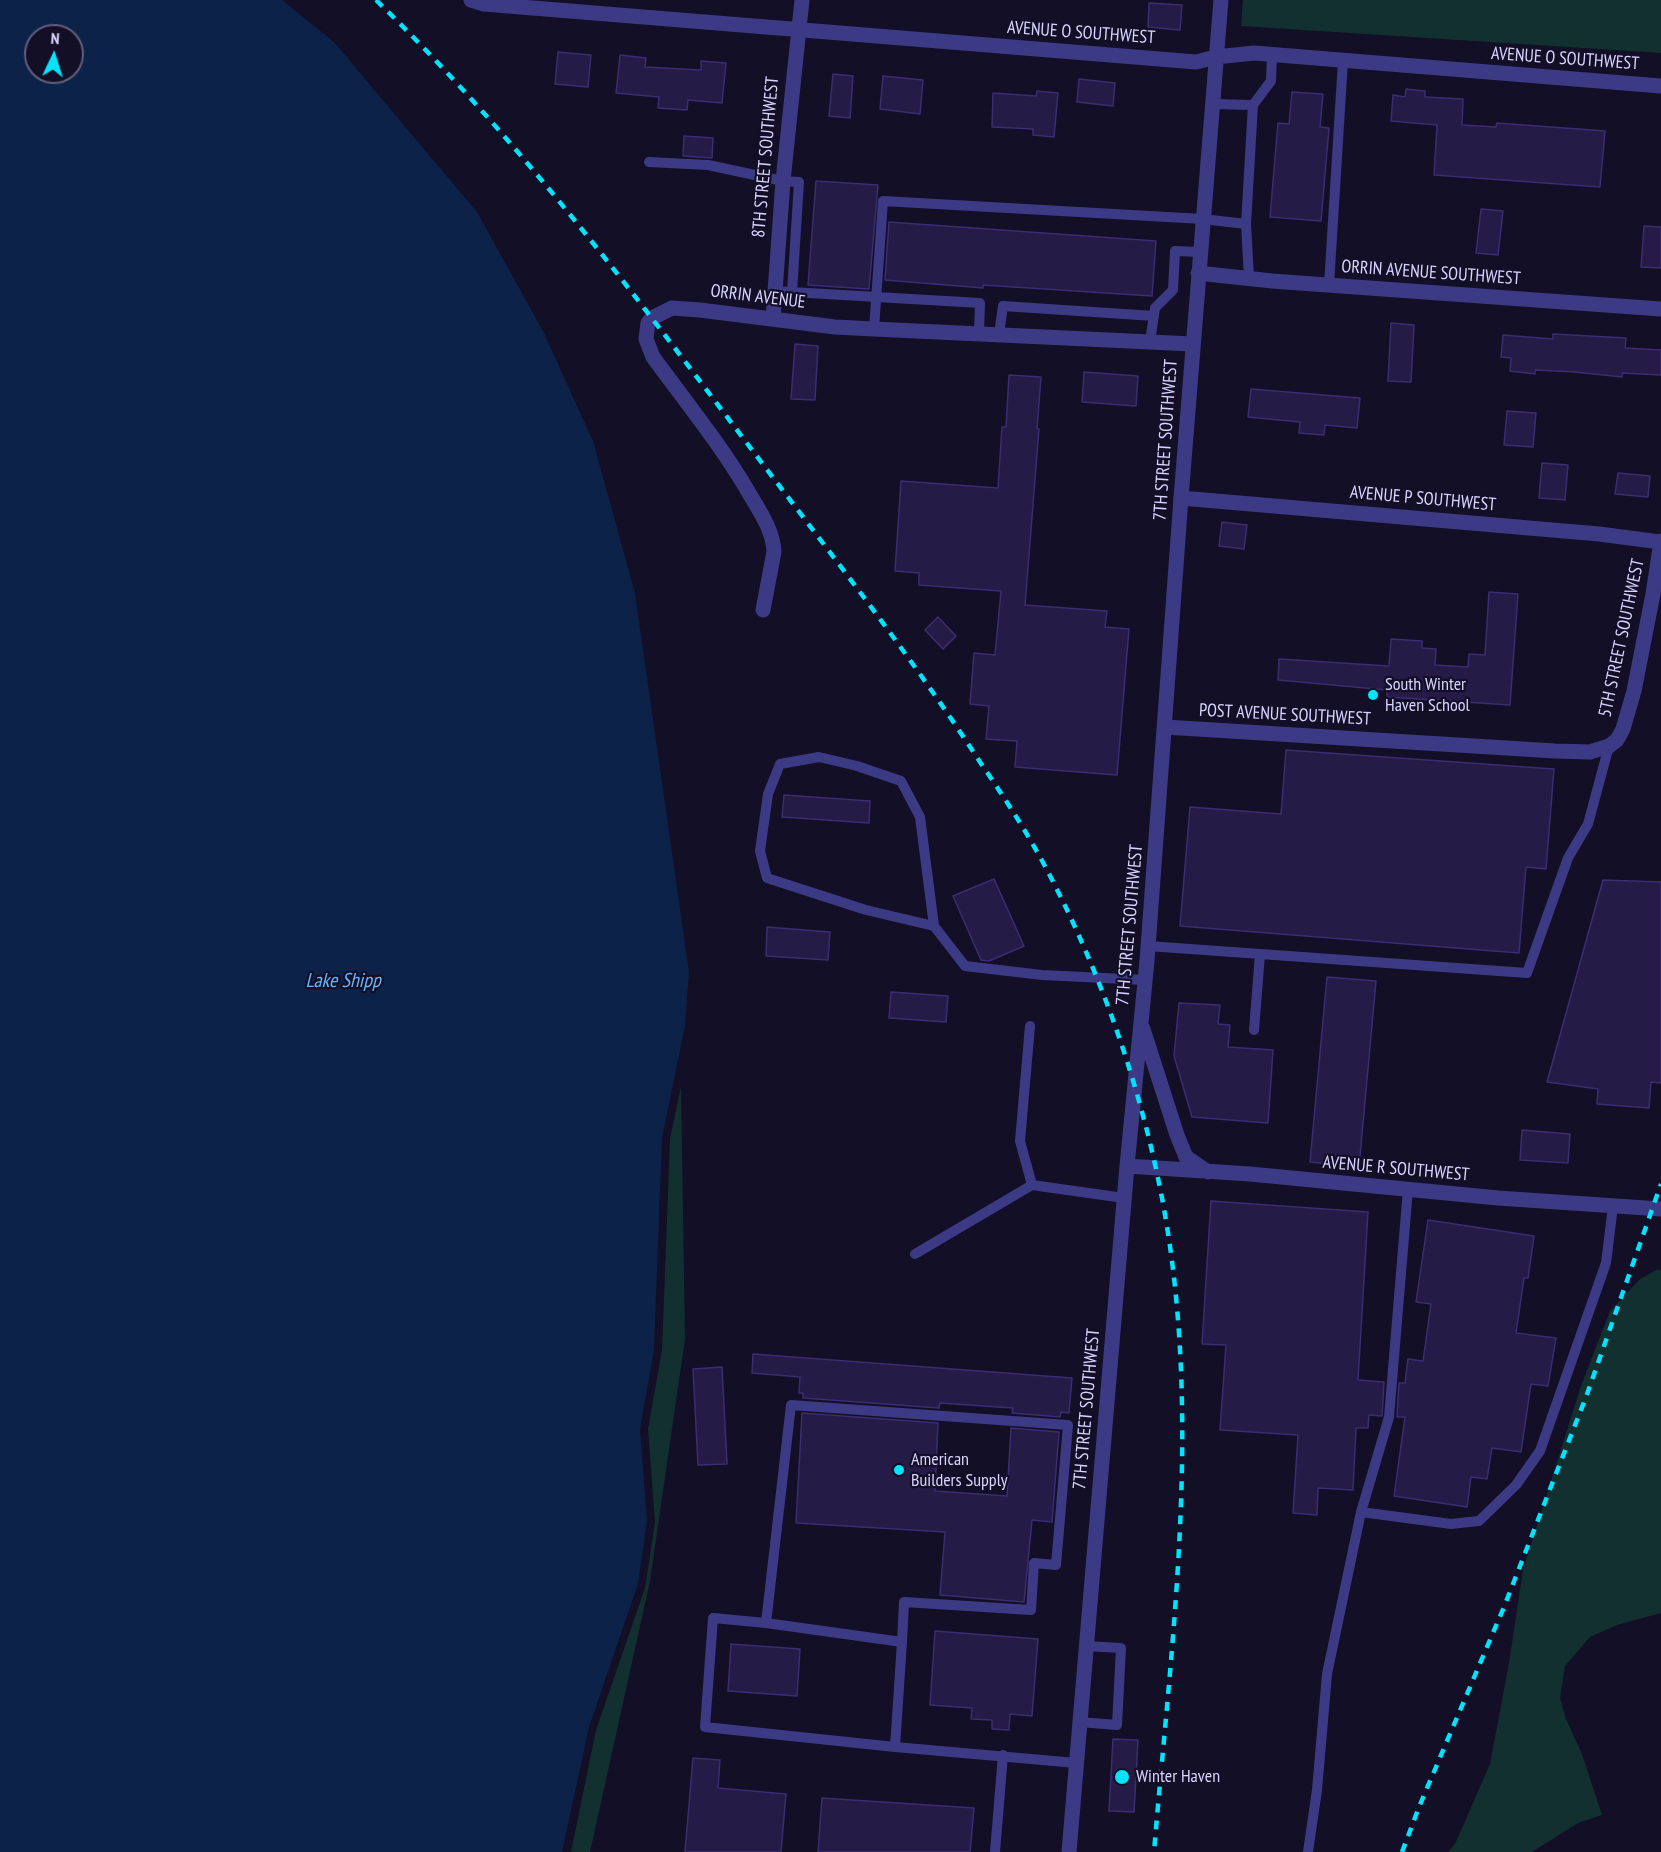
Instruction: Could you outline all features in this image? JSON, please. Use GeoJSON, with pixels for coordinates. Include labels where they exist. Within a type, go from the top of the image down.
{"type":"FeatureCollection","features":[{"type":"Feature","properties":{"kind":"street","name":"AVENUE O SOUTHWEST"},"geometry":{"type":"LineString","coordinates":[[471,0],[484,4],[1196,62],[1216,57],[1254,53],[1661,86]]}},
{"type":"Feature","properties":{"kind":"street","name":"8TH STREET SOUTHWEST"},"geometry":{"type":"LineString","coordinates":[[773,319],[783,181],[802,0]]}},
{"type":"Feature","properties":{"kind":"street","name":"7TH STREET SOUTHWEST"},"geometry":{"type":"LineString","coordinates":[[1068,1852],[1148,945],[1198,273],[1221,0]]}},
{"type":"Feature","properties":{"kind":"street","name":"ORRIN AVENUE SOUTHWEST"},"geometry":{"type":"LineString","coordinates":[[1198,273],[1329,285],[1661,309]]}},
{"type":"Feature","properties":{"kind":"street","name":"ORRIN AVENUE"},"geometry":{"type":"LineString","coordinates":[[763,610],[774,552],[769,529],[729,459],[653,357],[646,339],[648,323],[652,318],[672,308],[874,329],[1193,344]]}},
{"type":"Feature","properties":{"kind":"street","name":"AVENUE P SOUTHWEST"},"geometry":{"type":"LineString","coordinates":[[1181,498],[1661,541]]}},
{"type":"Feature","properties":{"kind":"street","name":"5TH STREET SOUTHWEST"},"geometry":{"type":"LineString","coordinates":[[1612,744],[1623,729],[1634,690],[1661,541]]}},
{"type":"Feature","properties":{"kind":"street","name":"POST AVENUE SOUTHWEST"},"geometry":{"type":"LineString","coordinates":[[1165,727],[1555,751],[1590,752],[1612,744]]}},
{"type":"Feature","properties":{"kind":"street"},"geometry":{"type":"LineString","coordinates":[[1141,1022],[1176,1135],[1186,1158],[1208,1172]]}},
{"type":"Feature","properties":{"kind":"street","name":"AVENUE R SOUTHWEST"},"geometry":{"type":"LineString","coordinates":[[1127,1166],[1661,1209]]}},
{"type":"Feature","properties":{"kind":"lane"},"geometry":{"type":"LineString","coordinates":[[1249,278],[1246,224],[1253,105],[1271,81],[1272,55]]}},
{"type":"Feature","properties":{"kind":"lane"},"geometry":{"type":"LineString","coordinates":[[1329,285],[1343,61]]}},
{"type":"Feature","properties":{"kind":"lane"},"geometry":{"type":"LineString","coordinates":[[1212,104],[1253,105]]}},
{"type":"Feature","properties":{"kind":"lane"},"geometry":{"type":"LineString","coordinates":[[649,162],[708,165],[783,181],[799,182],[792,292]]}},
{"type":"Feature","properties":{"kind":"lane"},"geometry":{"type":"LineString","coordinates":[[874,329],[883,201],[1203,219],[1246,224]]}},
{"type":"Feature","properties":{"kind":"lane"},"geometry":{"type":"LineString","coordinates":[[1150,342],[1155,308],[1173,290],[1175,251],[1200,252]]}},
{"type":"Feature","properties":{"kind":"lane"},"geometry":{"type":"LineString","coordinates":[[774,291],[980,303],[979,333]]}},
{"type":"Feature","properties":{"kind":"lane"},"geometry":{"type":"LineString","coordinates":[[999,334],[1003,306],[1154,316]]}},
{"type":"Feature","properties":{"kind":"lane"},"geometry":{"type":"LineString","coordinates":[[1148,945],[1527,973],[1568,858],[1588,824],[1612,744]]}},
{"type":"Feature","properties":{"kind":"lane"},"geometry":{"type":"LineString","coordinates":[[934,926],[866,910],[767,878],[760,851],[768,794],[780,764],[819,757],[857,766],[901,781],[920,817],[934,926],[965,966],[1041,975],[1145,980]]}},
{"type":"Feature","properties":{"kind":"lane"},"geometry":{"type":"LineString","coordinates":[[1254,1030],[1260,954]]}},
{"type":"Feature","properties":{"kind":"lane"},"geometry":{"type":"LineString","coordinates":[[1030,1026],[1020,1141],[1032,1185]]}},
{"type":"Feature","properties":{"kind":"lane"},"geometry":{"type":"LineString","coordinates":[[915,1254],[1032,1185],[1124,1198]]}},
{"type":"Feature","properties":{"kind":"lane"},"geometry":{"type":"LineString","coordinates":[[1308,1852],[1317,1790],[1327,1674],[1361,1512],[1389,1417],[1408,1189]]}},
{"type":"Feature","properties":{"kind":"lane"},"geometry":{"type":"LineString","coordinates":[[1361,1512],[1451,1524],[1479,1521],[1516,1485],[1540,1451],[1606,1263],[1613,1206]]}},
{"type":"Feature","properties":{"kind":"lane"},"geometry":{"type":"LineString","coordinates":[[765,1623],[791,1405],[1068,1425],[1056,1565],[1034,1563],[1030,1610],[904,1602],[895,1747]]}},
{"type":"Feature","properties":{"kind":"lane"},"geometry":{"type":"LineString","coordinates":[[902,1642],[713,1618],[705,1727],[895,1747],[1076,1762]]}},
{"type":"Feature","properties":{"kind":"lane"},"geometry":{"type":"LineString","coordinates":[[1079,1722],[1117,1725],[1121,1648],[1086,1646]]}},
{"type":"Feature","properties":{"kind":"lane"},"geometry":{"type":"LineString","coordinates":[[995,1852],[1003,1755]]}},
{"type":"Feature","properties":{"kind":"green space"},"geometry":{"type":"Polygon","coordinates":[[[1243,0],[1661,0],[1661,53],[1241,26],[1243,0]]]}},
{"type":"Feature","properties":{"kind":"green space"},"geometry":{"type":"Polygon","coordinates":[[[681,1086],[685,1339],[650,1581],[590,1852],[571,1852],[596,1730],[645,1588],[655,1522],[648,1429],[662,1350],[670,1139],[681,1086]]]}},
{"type":"Feature","properties":{"kind":"green space"},"geometry":{"type":"Polygon","coordinates":[[[1658,1269],[1661,1271],[1661,1613],[1617,1625],[1590,1637],[1565,1666],[1560,1698],[1602,1815],[1578,1823],[1532,1852],[1448,1852],[1455,1844],[1490,1764],[1523,1570],[1581,1386],[1610,1311],[1640,1279],[1658,1269]]]}},
{"type":"Feature","properties":{"kind":"water","name":"Lake Shipp"},"geometry":{"type":"Polygon","coordinates":[[[0,0],[282,0],[334,42],[477,212],[543,331],[593,441],[635,593],[689,972],[685,1026],[662,1138],[654,1350],[640,1429],[647,1521],[638,1584],[589,1727],[562,1852],[0,1852],[0,0]]]}},
{"type":"Feature","properties":{"kind":"building"},"geometry":{"type":"Polygon","coordinates":[[[1149,3],[1182,5],[1180,30],[1148,27],[1149,3]]]}},
{"type":"Feature","properties":{"kind":"building"},"geometry":{"type":"Polygon","coordinates":[[[558,52],[591,55],[588,87],[555,84],[558,52]]]}},
{"type":"Feature","properties":{"kind":"building"},"geometry":{"type":"Polygon","coordinates":[[[620,55],[646,58],[645,67],[701,70],[701,61],[726,63],[722,103],[688,100],[687,110],[658,108],[659,97],[616,93],[620,55]]]}},
{"type":"Feature","properties":{"kind":"building"},"geometry":{"type":"Polygon","coordinates":[[[833,74],[853,76],[850,118],[829,116],[833,74]]]}},
{"type":"Feature","properties":{"kind":"building"},"geometry":{"type":"Polygon","coordinates":[[[883,76],[923,80],[920,114],[880,109],[883,76]]]}},
{"type":"Feature","properties":{"kind":"building"},"geometry":{"type":"Polygon","coordinates":[[[1079,79],[1115,83],[1113,106],[1077,102],[1079,79]]]}},
{"type":"Feature","properties":{"kind":"building"},"geometry":{"type":"Polygon","coordinates":[[[1406,89],[1425,91],[1425,97],[1463,99],[1462,125],[1496,127],[1497,123],[1605,131],[1600,187],[1434,175],[1437,125],[1391,121],[1393,95],[1405,97],[1406,89]]]}},
{"type":"Feature","properties":{"kind":"building"},"geometry":{"type":"Polygon","coordinates":[[[1037,91],[1058,93],[1054,137],[1033,135],[1033,129],[992,127],[993,93],[1036,96],[1037,91]]]}},
{"type":"Feature","properties":{"kind":"building"},"geometry":{"type":"Polygon","coordinates":[[[1292,92],[1323,94],[1320,127],[1329,128],[1321,221],[1270,217],[1278,123],[1289,124],[1292,92]]]}},
{"type":"Feature","properties":{"kind":"building"},"geometry":{"type":"Polygon","coordinates":[[[684,136],[713,138],[712,158],[683,156],[684,136]]]}},
{"type":"Feature","properties":{"kind":"building"},"geometry":{"type":"Polygon","coordinates":[[[816,181],[878,185],[869,289],[808,285],[816,181]]]}},
{"type":"Feature","properties":{"kind":"building"},"geometry":{"type":"Polygon","coordinates":[[[1481,209],[1503,211],[1498,255],[1476,253],[1481,209]]]}},
{"type":"Feature","properties":{"kind":"building"},"geometry":{"type":"Polygon","coordinates":[[[889,222],[1156,241],[1152,296],[983,285],[983,288],[885,280],[889,222]]]}},
{"type":"Feature","properties":{"kind":"building"},"geometry":{"type":"Polygon","coordinates":[[[1644,226],[1661,227],[1661,268],[1641,267],[1644,226]]]}},
{"type":"Feature","properties":{"kind":"building"},"geometry":{"type":"Polygon","coordinates":[[[1391,323],[1414,325],[1411,382],[1388,381],[1391,323]]]}},
{"type":"Feature","properties":{"kind":"building"},"geometry":{"type":"Polygon","coordinates":[[[1553,334],[1626,338],[1625,348],[1661,350],[1661,375],[1622,373],[1622,377],[1535,370],[1535,374],[1510,371],[1511,358],[1501,357],[1503,335],[1553,339],[1553,334]]]}},
{"type":"Feature","properties":{"kind":"building"},"geometry":{"type":"Polygon","coordinates":[[[795,344],[818,346],[815,400],[791,399],[795,344]]]}},
{"type":"Feature","properties":{"kind":"building"},"geometry":{"type":"Polygon","coordinates":[[[1084,372],[1138,376],[1136,406],[1082,402],[1084,372]]]}},
{"type":"Feature","properties":{"kind":"building"},"geometry":{"type":"Polygon","coordinates":[[[1009,375],[1041,377],[1025,605],[1107,611],[1105,627],[1129,629],[1117,775],[1015,767],[1017,741],[986,739],[989,706],[970,704],[974,653],[995,655],[1001,591],[919,585],[919,573],[895,571],[901,481],[998,488],[1002,427],[1006,427],[1009,375]]]}},
{"type":"Feature","properties":{"kind":"building"},"geometry":{"type":"Polygon","coordinates":[[[1251,389],[1360,398],[1357,428],[1325,425],[1324,435],[1299,433],[1300,422],[1248,417],[1251,389]]]}},
{"type":"Feature","properties":{"kind":"building"},"geometry":{"type":"Polygon","coordinates":[[[1507,411],[1536,413],[1533,447],[1504,445],[1507,411]]]}},
{"type":"Feature","properties":{"kind":"building"},"geometry":{"type":"Polygon","coordinates":[[[1542,463],[1568,465],[1565,500],[1539,498],[1542,463]]]}},
{"type":"Feature","properties":{"kind":"building"},"geometry":{"type":"Polygon","coordinates":[[[1618,473],[1650,476],[1648,497],[1615,494],[1618,473]]]}},
{"type":"Feature","properties":{"kind":"building"},"geometry":{"type":"Polygon","coordinates":[[[1222,522],[1247,525],[1244,549],[1219,546],[1222,522]]]}},
{"type":"Feature","properties":{"kind":"building"},"geometry":{"type":"Polygon","coordinates":[[[1489,592],[1518,594],[1510,705],[1387,697],[1387,690],[1278,680],[1279,659],[1389,666],[1391,639],[1422,641],[1422,648],[1436,649],[1435,665],[1468,667],[1469,654],[1485,655],[1489,592]]]}},
{"type":"Feature","properties":{"kind":"building"},"geometry":{"type":"Polygon","coordinates":[[[938,617],[956,636],[943,649],[925,630],[938,617]]]}},
{"type":"Feature","properties":{"kind":"building"},"geometry":{"type":"Polygon","coordinates":[[[1286,750],[1554,769],[1546,869],[1526,867],[1519,953],[1180,926],[1190,807],[1281,814],[1286,750]]]}},
{"type":"Feature","properties":{"kind":"building"},"geometry":{"type":"Polygon","coordinates":[[[784,795],[870,801],[869,823],[782,817],[784,795]]]}},
{"type":"Feature","properties":{"kind":"building"},"geometry":{"type":"Polygon","coordinates":[[[994,879],[1024,946],[989,961],[981,960],[953,896],[994,879]]]}},
{"type":"Feature","properties":{"kind":"building"},"geometry":{"type":"Polygon","coordinates":[[[1603,880],[1661,882],[1661,1083],[1651,1082],[1649,1108],[1597,1104],[1598,1089],[1547,1082],[1603,880]]]}},
{"type":"Feature","properties":{"kind":"building"},"geometry":{"type":"Polygon","coordinates":[[[767,927],[830,932],[828,960],[766,956],[767,927]]]}},
{"type":"Feature","properties":{"kind":"building"},"geometry":{"type":"Polygon","coordinates":[[[1327,977],[1376,981],[1359,1167],[1310,1162],[1327,977]]]}},
{"type":"Feature","properties":{"kind":"building"},"geometry":{"type":"Polygon","coordinates":[[[891,992],[948,996],[946,1022],[889,1018],[891,992]]]}},
{"type":"Feature","properties":{"kind":"building"},"geometry":{"type":"Polygon","coordinates":[[[1179,1003],[1220,1005],[1218,1024],[1230,1025],[1228,1047],[1273,1050],[1268,1123],[1192,1117],[1174,1056],[1179,1003]]]}},
{"type":"Feature","properties":{"kind":"building"},"geometry":{"type":"Polygon","coordinates":[[[1522,1130],[1570,1134],[1568,1163],[1520,1160],[1522,1130]]]}},
{"type":"Feature","properties":{"kind":"building"},"geometry":{"type":"Polygon","coordinates":[[[1211,1201],[1368,1212],[1358,1380],[1384,1382],[1382,1416],[1369,1415],[1368,1428],[1356,1428],[1353,1490],[1318,1488],[1317,1515],[1293,1513],[1298,1435],[1220,1430],[1226,1345],[1202,1344],[1211,1201]]]}},
{"type":"Feature","properties":{"kind":"building"},"geometry":{"type":"Polygon","coordinates":[[[1428,1220],[1534,1236],[1528,1278],[1524,1278],[1516,1333],[1556,1338],[1548,1386],[1531,1384],[1521,1452],[1492,1448],[1487,1479],[1471,1477],[1467,1507],[1394,1496],[1405,1417],[1397,1417],[1399,1383],[1405,1383],[1408,1359],[1423,1361],[1431,1304],[1416,1302],[1428,1220]]]}},
{"type":"Feature","properties":{"kind":"building"},"geometry":{"type":"Polygon","coordinates":[[[753,1354],[1072,1378],[1069,1413],[1061,1412],[1060,1417],[1012,1413],[1013,1408],[940,1403],[939,1408],[803,1398],[803,1393],[799,1393],[800,1377],[752,1373],[753,1354]]]}},
{"type":"Feature","properties":{"kind":"building"},"geometry":{"type":"Polygon","coordinates":[[[722,1367],[727,1464],[698,1465],[693,1369],[722,1367]]]}},
{"type":"Feature","properties":{"kind":"building"},"geometry":{"type":"Polygon","coordinates":[[[802,1413],[938,1423],[935,1491],[1007,1496],[1011,1428],[1059,1432],[1052,1522],[1032,1520],[1024,1602],[940,1595],[945,1532],[796,1523],[802,1413]]]}},
{"type":"Feature","properties":{"kind":"building"},"geometry":{"type":"Polygon","coordinates":[[[935,1631],[1038,1639],[1032,1716],[1010,1714],[1009,1730],[992,1729],[992,1720],[971,1719],[972,1708],[930,1705],[935,1631]]]}},
{"type":"Feature","properties":{"kind":"building"},"geometry":{"type":"Polygon","coordinates":[[[731,1644],[800,1649],[797,1696],[728,1691],[731,1644]]]}},
{"type":"Feature","properties":{"kind":"building"},"geometry":{"type":"Polygon","coordinates":[[[1113,1739],[1138,1740],[1134,1812],[1109,1811],[1113,1739]]]}},
{"type":"Feature","properties":{"kind":"building"},"geometry":{"type":"Polygon","coordinates":[[[693,1758],[720,1760],[718,1788],[786,1794],[781,1852],[685,1852],[693,1758]]]}},
{"type":"Feature","properties":{"kind":"building"},"geometry":{"type":"Polygon","coordinates":[[[822,1798],[974,1808],[970,1852],[818,1852],[822,1798]]]}},
{"type":"Feature","properties":{"kind":"railway"},"geometry":{"type":"LineString","coordinates":[[376,0],[475,103],[568,212],[864,598],[952,720],[1015,815],[1047,870],[1085,949],[1130,1071],[1153,1155],[1174,1279],[1181,1361],[1180,1525],[1169,1689],[1154,1852]]}},
{"type":"Feature","properties":{"kind":"railway"},"geometry":{"type":"LineString","coordinates":[[1402,1852],[1504,1607],[1586,1397],[1661,1184]]}},
{"type":"Feature","properties":{"kind":"place","name":"South Winter Haven School"},"geometry":{"type":"Point","coordinates":[1373,695]}},
{"type":"Feature","properties":{"kind":"place","name":"American Builders Supply"},"geometry":{"type":"Point","coordinates":[899,1470]}},
{"type":"Feature","properties":{"kind":"place","name":"Winter Haven"},"geometry":{"type":"Point","coordinates":[1122,1777]}}]}
